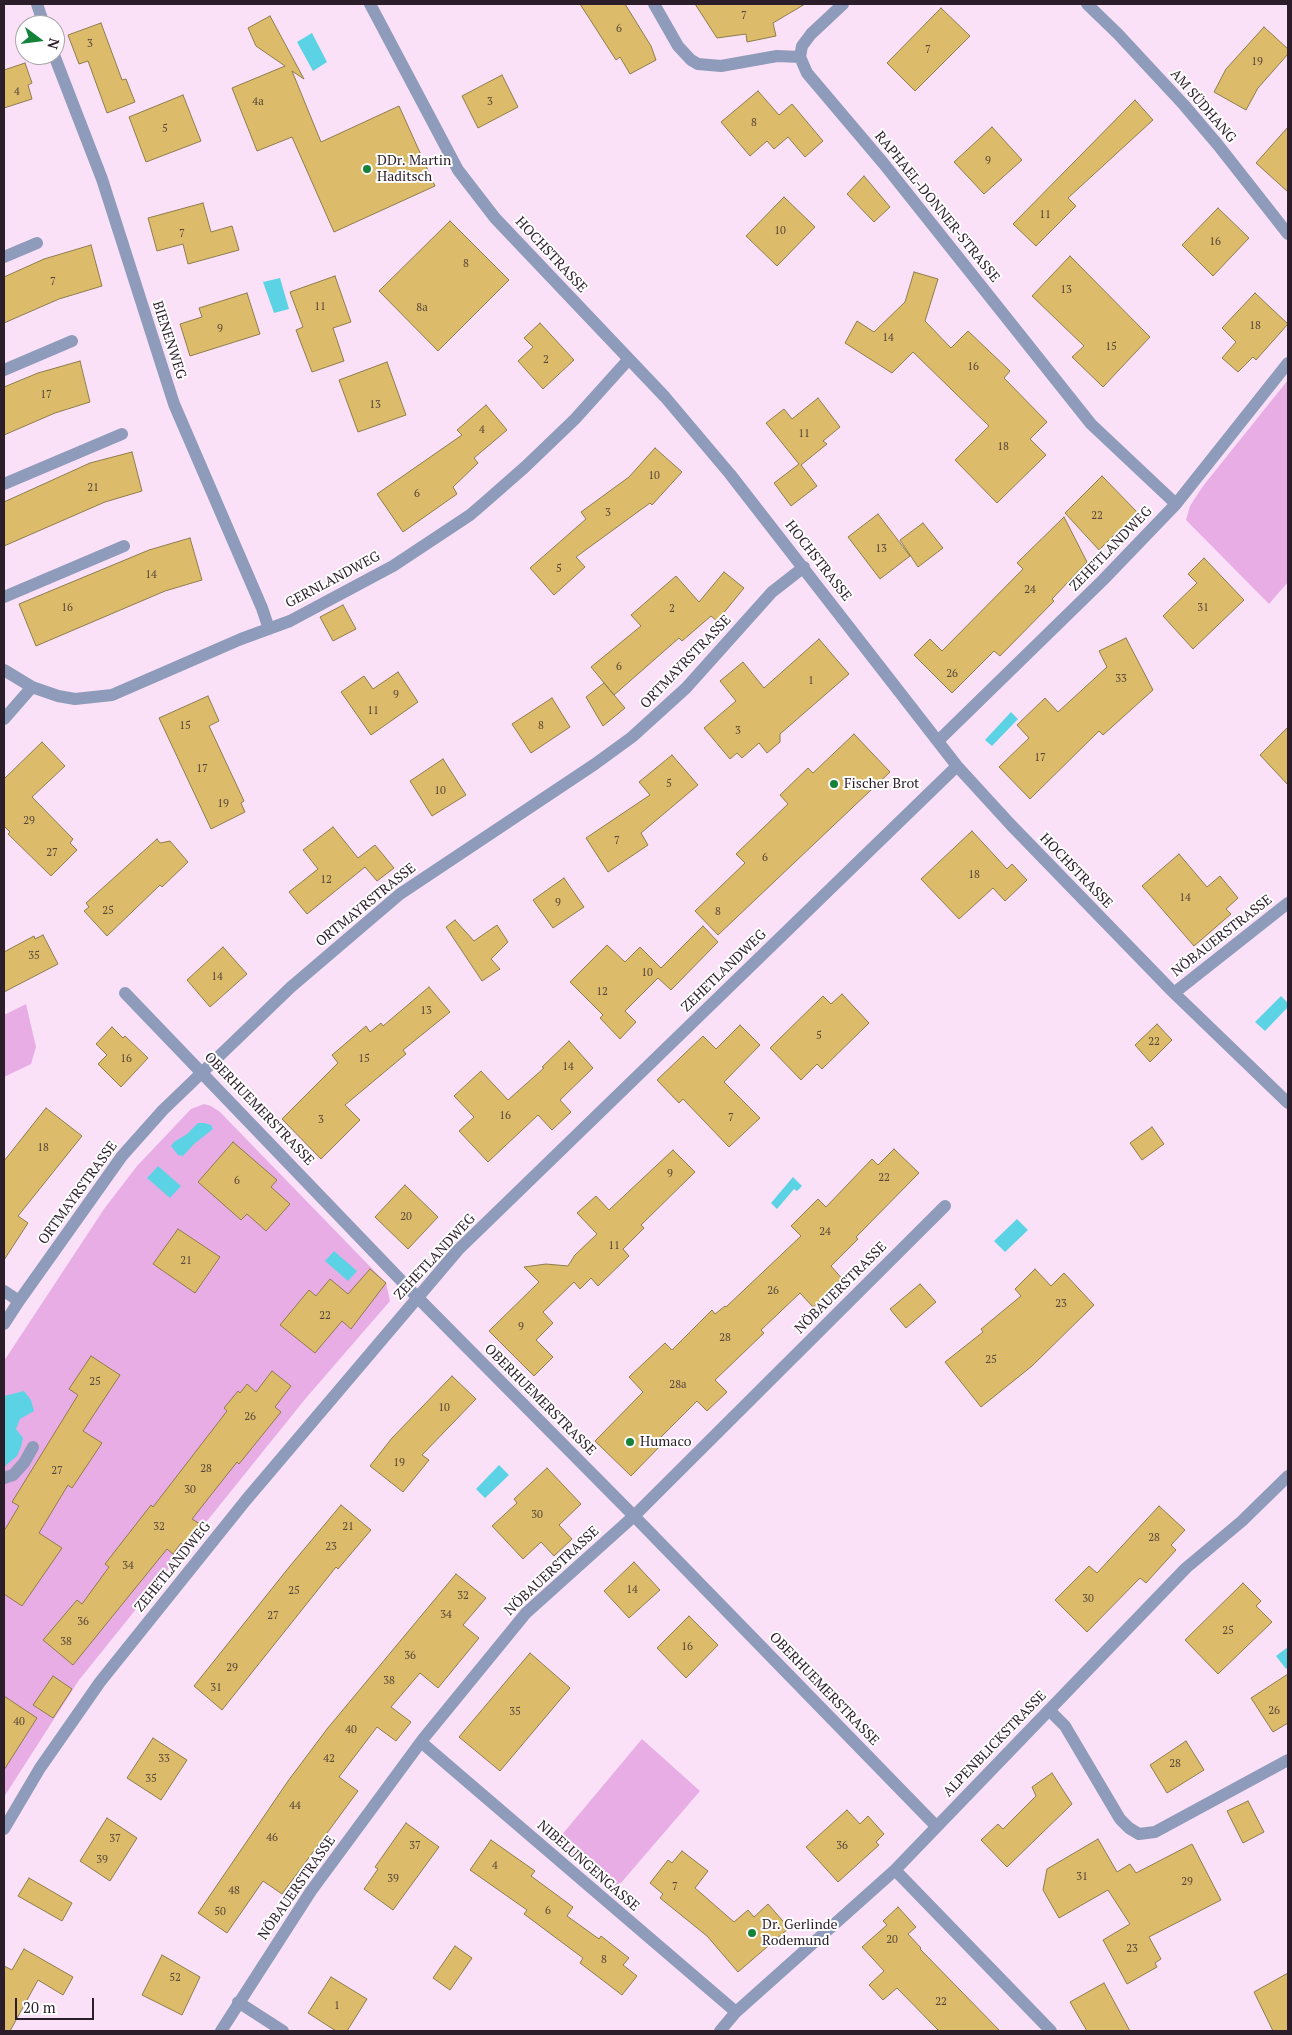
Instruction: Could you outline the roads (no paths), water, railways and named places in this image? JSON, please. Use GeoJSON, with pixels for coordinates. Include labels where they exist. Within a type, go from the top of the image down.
{"type":"FeatureCollection","features":[{"type":"Feature","properties":{"kind":"street","name":"HOCHSTRASSE"},"geometry":{"type":"LineString","coordinates":[[370,4],[458,170],[495,218],[665,397],[730,474],[957,766],[1174,993],[1288,1103]]}},
{"type":"Feature","properties":{"kind":"street"},"geometry":{"type":"LineString","coordinates":[[654,4],[678,46],[691,60],[698,64],[721,66],[777,56],[800,57],[802,46],[811,34],[843,4]]}},
{"type":"Feature","properties":{"kind":"street","name":"AM SÜDHANG"},"geometry":{"type":"LineString","coordinates":[[1087,4],[1118,34],[1184,105],[1288,234]]}},
{"type":"Feature","properties":{"kind":"street","name":"RAPHAEL-DONNER-STRASSE"},"geometry":{"type":"LineString","coordinates":[[800,57],[807,73],[884,164],[1091,424],[1176,504]]}},
{"type":"Feature","properties":{"kind":"street","name":"BIENENWEG"},"geometry":{"type":"LineString","coordinates":[[58,65],[102,178],[174,404],[269,628]]}},
{"type":"Feature","properties":{"kind":"street"},"geometry":{"type":"LineString","coordinates":[[4,257],[37,242]]}},
{"type":"Feature","properties":{"kind":"street"},"geometry":{"type":"LineString","coordinates":[[4,370],[72,341]]}},
{"type":"Feature","properties":{"kind":"street","name":"GERNLANDWEG"},"geometry":{"type":"LineString","coordinates":[[4,670],[32,687],[58,696],[75,698],[112,695],[241,639],[290,621],[393,566],[470,515],[525,467],[575,418],[629,359]]}},
{"type":"Feature","properties":{"kind":"street","name":"ZEHETLANDWEG"},"geometry":{"type":"LineString","coordinates":[[938,741],[1103,580],[1176,504],[1288,363]]}},
{"type":"Feature","properties":{"kind":"street"},"geometry":{"type":"LineString","coordinates":[[4,484],[122,434]]}},
{"type":"Feature","properties":{"kind":"street"},"geometry":{"type":"LineString","coordinates":[[4,597],[124,546]]}},
{"type":"Feature","properties":{"kind":"street","name":"ORTMAYRSTRASSE"},"geometry":{"type":"LineString","coordinates":[[4,1324],[122,1156],[202,1072],[291,987],[400,894],[595,764],[659,714],[686,688],[772,592],[804,567]]}},
{"type":"Feature","properties":{"kind":"street"},"geometry":{"type":"LineString","coordinates":[[4,719],[32,687]]}},
{"type":"Feature","properties":{"kind":"street","name":"ZEHETLANDWEG"},"geometry":{"type":"LineString","coordinates":[[4,1828],[40,1768],[100,1682],[246,1500],[458,1250],[957,766]]}},
{"type":"Feature","properties":{"kind":"street","name":"NÖBAUERSTRASSE"},"geometry":{"type":"LineString","coordinates":[[1174,993],[1288,903]]}},
{"type":"Feature","properties":{"kind":"street","name":"OBERHUEMERSTRASSE"},"geometry":{"type":"LineString","coordinates":[[125,993],[417,1297],[634,1516],[936,1826]]}},
{"type":"Feature","properties":{"kind":"street","name":"NÖBAUERSTRASSE"},"geometry":{"type":"LineString","coordinates":[[221,2031],[311,1891],[421,1742],[526,1613],[634,1516],[945,1206]]}},
{"type":"Feature","properties":{"kind":"street"},"geometry":{"type":"LineString","coordinates":[[4,1291],[19,1301]]}},
{"type":"Feature","properties":{"kind":"street"},"geometry":{"type":"LineString","coordinates":[[4,1478],[13,1475],[24,1463],[33,1446]]}},
{"type":"Feature","properties":{"kind":"street","name":"ALPENBLICKSTRASSE"},"geometry":{"type":"LineString","coordinates":[[720,2031],[736,2012],[895,1870],[1186,1568],[1242,1521],[1288,1476]]}},
{"type":"Feature","properties":{"kind":"street"},"geometry":{"type":"LineString","coordinates":[[1049,1710],[1065,1726],[1120,1819],[1128,1828],[1139,1834],[1156,1832],[1288,1760]]}},
{"type":"Feature","properties":{"kind":"street","name":"NIBELUNGENGASSE"},"geometry":{"type":"LineString","coordinates":[[421,1742],[736,2012]]}},
{"type":"Feature","properties":{"kind":"street"},"geometry":{"type":"LineString","coordinates":[[895,1870],[1050,2031]]}},
{"type":"Feature","properties":{"kind":"street"},"geometry":{"type":"LineString","coordinates":[[238,2002],[283,2031]]}},
{"type":"Feature","properties":{"kind":"water"},"geometry":{"type":"Polygon","coordinates":[[[312,33],[327,62],[313,71],[297,42],[312,33]]]}},
{"type":"Feature","properties":{"kind":"water"},"geometry":{"type":"Polygon","coordinates":[[[280,278],[289,309],[274,313],[263,282],[280,278]]]}},
{"type":"Feature","properties":{"kind":"water"},"geometry":{"type":"Polygon","coordinates":[[[1011,712],[1018,719],[992,746],[985,740],[1011,712]]]}},
{"type":"Feature","properties":{"kind":"water"},"geometry":{"type":"Polygon","coordinates":[[[1281,996],[1288,1003],[1288,1007],[1265,1031],[1255,1022],[1281,996]]]}},
{"type":"Feature","properties":{"kind":"water"},"geometry":{"type":"Polygon","coordinates":[[[198,1123],[211,1125],[213,1129],[194,1144],[183,1156],[178,1155],[171,1146],[198,1123]]]}},
{"type":"Feature","properties":{"kind":"water"},"geometry":{"type":"Polygon","coordinates":[[[158,1166],[181,1186],[170,1198],[147,1178],[158,1166]]]}},
{"type":"Feature","properties":{"kind":"water"},"geometry":{"type":"Polygon","coordinates":[[[793,1177],[802,1186],[797,1191],[794,1189],[777,1209],[771,1203],[793,1177]]]}},
{"type":"Feature","properties":{"kind":"water"},"geometry":{"type":"Polygon","coordinates":[[[1017,1219],[1028,1230],[1005,1252],[994,1241],[1017,1219]]]}},
{"type":"Feature","properties":{"kind":"water"},"geometry":{"type":"Polygon","coordinates":[[[334,1251],[357,1271],[348,1281],[325,1261],[334,1251]]]}},
{"type":"Feature","properties":{"kind":"water"},"geometry":{"type":"Polygon","coordinates":[[[24,1391],[31,1400],[34,1411],[20,1419],[16,1429],[23,1438],[21,1447],[17,1456],[4,1467],[4,1396],[24,1391]]]}},
{"type":"Feature","properties":{"kind":"water"},"geometry":{"type":"Polygon","coordinates":[[[499,1465],[509,1475],[485,1498],[476,1489],[499,1465]]]}},
{"type":"Feature","properties":{"kind":"water"},"geometry":{"type":"Polygon","coordinates":[[[1288,1647],[1288,1667],[1286,1669],[1276,1656],[1288,1647]]]}},
{"type":"Feature","properties":{"kind":"place","name":"DDr. Martin Haditsch"},"geometry":{"type":"Point","coordinates":[367,169]}},
{"type":"Feature","properties":{"kind":"place","name":"Fischer Brot"},"geometry":{"type":"Point","coordinates":[834,784]}},
{"type":"Feature","properties":{"kind":"place","name":"Humaco"},"geometry":{"type":"Point","coordinates":[630,1442]}},
{"type":"Feature","properties":{"kind":"place","name":"Dr. Gerlinde Rodemund"},"geometry":{"type":"Point","coordinates":[752,1933]}}]}
